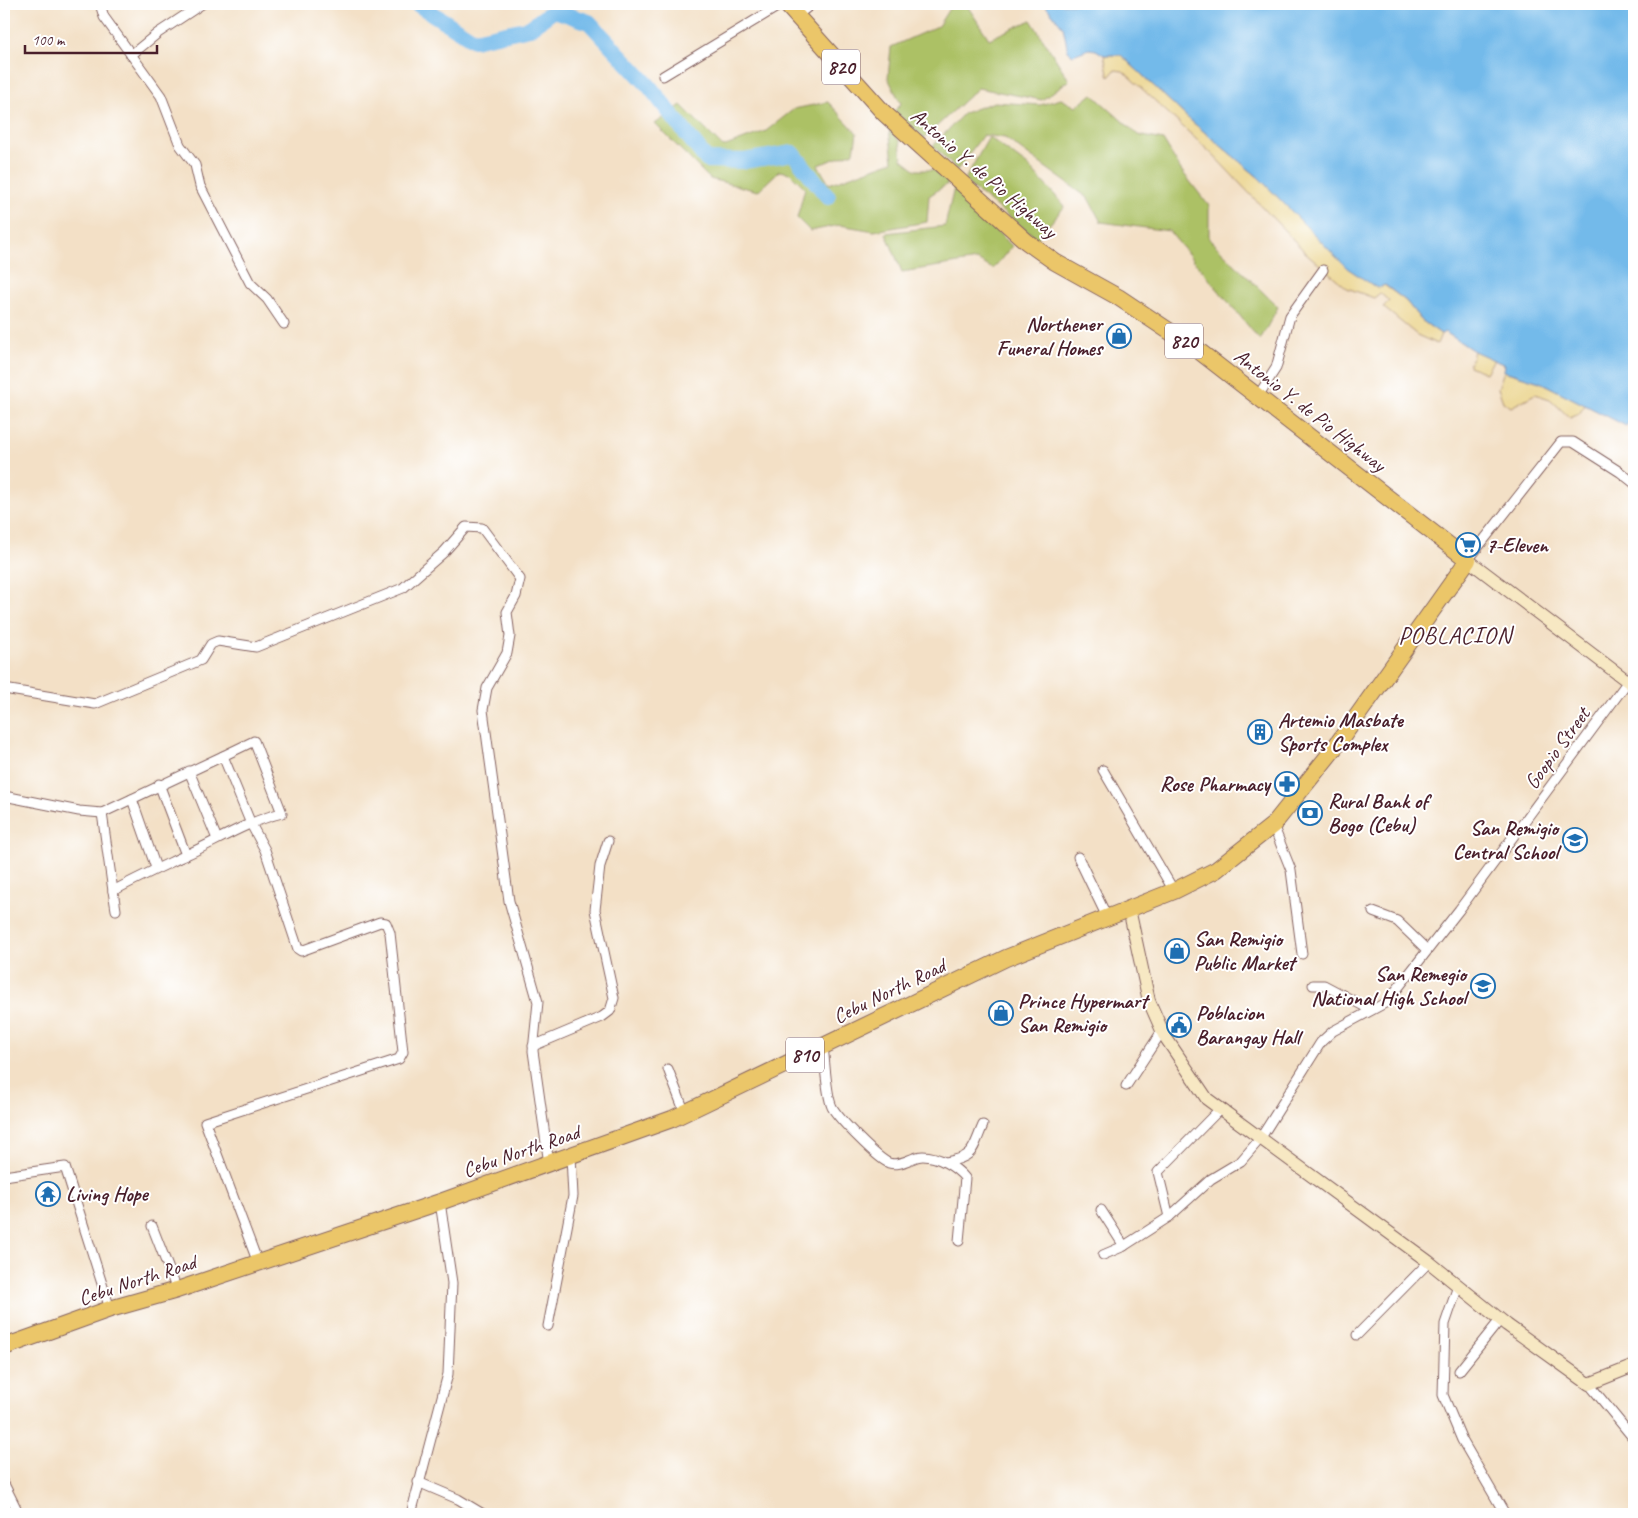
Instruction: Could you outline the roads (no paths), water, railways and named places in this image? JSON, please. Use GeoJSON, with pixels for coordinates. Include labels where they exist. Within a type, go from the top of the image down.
{"type":"FeatureCollection","features":[{"type":"Feature","properties":{"kind":"highway","name":"Antonio Y. de Pio Highway"},"geometry":{"type":"LineString","coordinates":[[791,10],[898,127],[1027,242],[1055,262],[1118,297],[1199,351],[1468,560]]}},
{"type":"Feature","properties":{"kind":"highway","name":"Cebu North Road"},"geometry":{"type":"LineString","coordinates":[[4,1348],[110,1309],[178,1290],[440,1202],[549,1164],[685,1113],[1006,958],[1174,891],[1216,870],[1273,825],[1333,750],[1468,560]]}},
{"type":"Feature","properties":{"kind":"street"},"geometry":{"type":"LineString","coordinates":[[100,4],[104,17],[161,96],[180,145],[195,165],[200,186],[250,283],[267,299],[284,324]]}},
{"type":"Feature","properties":{"kind":"street"},"geometry":{"type":"LineString","coordinates":[[131,55],[158,33],[202,4]]}},
{"type":"Feature","properties":{"kind":"street"},"geometry":{"type":"LineString","coordinates":[[663,76],[782,4]]}},
{"type":"Feature","properties":{"kind":"street"},"geometry":{"type":"LineString","coordinates":[[791,10],[812,4]]}},
{"type":"Feature","properties":{"kind":"street"},"geometry":{"type":"LineString","coordinates":[[1258,396],[1276,368],[1290,316],[1323,270]]}},
{"type":"Feature","properties":{"kind":"street"},"geometry":{"type":"LineString","coordinates":[[1632,680],[1468,560],[1561,442],[1572,442],[1634,483]]}},
{"type":"Feature","properties":{"kind":"street"},"geometry":{"type":"LineString","coordinates":[[4,689],[95,704],[201,660],[211,644],[218,641],[256,647],[403,588],[444,552],[466,527],[482,528],[520,578],[516,596],[507,612],[510,636],[507,653],[487,688],[483,710],[508,901],[538,1002],[533,1046],[549,1164]]}},
{"type":"Feature","properties":{"kind":"street","name":"Goopio Street"},"geometry":{"type":"LineString","coordinates":[[1103,1255],[1124,1246],[1169,1217],[1211,1179],[1241,1161],[1260,1139],[1321,1042],[1333,1031],[1387,1002],[1632,680]]}},
{"type":"Feature","properties":{"kind":"street"},"geometry":{"type":"LineString","coordinates":[[4,796],[79,812],[102,813],[159,784],[254,742],[282,813],[251,824],[186,856],[156,868],[113,891]]}},
{"type":"Feature","properties":{"kind":"street"},"geometry":{"type":"LineString","coordinates":[[223,756],[251,824],[265,850],[296,943],[301,951],[380,922],[386,923],[390,933],[403,1052],[398,1059],[388,1064],[205,1122],[258,1263]]}},
{"type":"Feature","properties":{"kind":"street"},"geometry":{"type":"LineString","coordinates":[[1103,770],[1174,891]]}},
{"type":"Feature","properties":{"kind":"street"},"geometry":{"type":"LineString","coordinates":[[189,771],[217,840]]}},
{"type":"Feature","properties":{"kind":"street"},"geometry":{"type":"LineString","coordinates":[[159,784],[186,856]]}},
{"type":"Feature","properties":{"kind":"street"},"geometry":{"type":"LineString","coordinates":[[132,799],[156,868]]}},
{"type":"Feature","properties":{"kind":"street"},"geometry":{"type":"LineString","coordinates":[[102,813],[116,910]]}},
{"type":"Feature","properties":{"kind":"street"},"geometry":{"type":"LineString","coordinates":[[1273,825],[1291,870],[1302,954]]}},
{"type":"Feature","properties":{"kind":"street"},"geometry":{"type":"LineString","coordinates":[[533,1046],[602,1017],[610,1011],[614,998],[596,910],[600,866],[608,841]]}},
{"type":"Feature","properties":{"kind":"street"},"geometry":{"type":"LineString","coordinates":[[1078,857],[1107,918]]}},
{"type":"Feature","properties":{"kind":"street"},"geometry":{"type":"LineString","coordinates":[[1129,909],[1149,1001],[1162,1031],[1207,1099],[1429,1262],[1500,1320],[1589,1384],[1634,1439]]}},
{"type":"Feature","properties":{"kind":"street"},"geometry":{"type":"LineString","coordinates":[[1374,912],[1397,921],[1427,950]]}},
{"type":"Feature","properties":{"kind":"street"},"geometry":{"type":"LineString","coordinates":[[1312,986],[1324,985],[1371,1010]]}},
{"type":"Feature","properties":{"kind":"street"},"geometry":{"type":"LineString","coordinates":[[1126,1086],[1162,1031]]}},
{"type":"Feature","properties":{"kind":"street"},"geometry":{"type":"LineString","coordinates":[[823,1046],[832,1107],[857,1136],[890,1164],[922,1156],[946,1162],[958,1169],[966,1178],[959,1241]]}},
{"type":"Feature","properties":{"kind":"street"},"geometry":{"type":"LineString","coordinates":[[668,1069],[685,1113]]}},
{"type":"Feature","properties":{"kind":"street"},"geometry":{"type":"LineString","coordinates":[[1169,1217],[1158,1172],[1220,1108]]}},
{"type":"Feature","properties":{"kind":"street"},"geometry":{"type":"LineString","coordinates":[[946,1162],[965,1159],[971,1153],[983,1125]]}},
{"type":"Feature","properties":{"kind":"street"},"geometry":{"type":"LineString","coordinates":[[548,1326],[572,1196],[571,1156]]}},
{"type":"Feature","properties":{"kind":"street"},"geometry":{"type":"LineString","coordinates":[[4,1176],[64,1167],[110,1309]]}},
{"type":"Feature","properties":{"kind":"street"},"geometry":{"type":"LineString","coordinates":[[410,1514],[448,1374],[452,1283],[440,1202]]}},
{"type":"Feature","properties":{"kind":"street"},"geometry":{"type":"LineString","coordinates":[[1101,1210],[1124,1246]]}},
{"type":"Feature","properties":{"kind":"street"},"geometry":{"type":"LineString","coordinates":[[152,1226],[178,1290]]}},
{"type":"Feature","properties":{"kind":"street"},"geometry":{"type":"LineString","coordinates":[[1357,1335],[1429,1262]]}},
{"type":"Feature","properties":{"kind":"street"},"geometry":{"type":"LineString","coordinates":[[1458,1286],[1445,1324],[1443,1395],[1462,1440],[1506,1514]]}},
{"type":"Feature","properties":{"kind":"street"},"geometry":{"type":"LineString","coordinates":[[1459,1370],[1500,1320]]}},
{"type":"Feature","properties":{"kind":"street"},"geometry":{"type":"LineString","coordinates":[[1589,1384],[1634,1366]]}},
{"type":"Feature","properties":{"kind":"street"},"geometry":{"type":"LineString","coordinates":[[418,1482],[458,1499],[483,1514]]}},
{"type":"Feature","properties":{"kind":"street"},"geometry":{"type":"LineString","coordinates":[[4,1484],[19,1514]]}},
{"type":"Feature","properties":{"kind":"water"},"geometry":{"type":"Polygon","coordinates":[[[1044,4],[1634,4],[1634,416],[1626,426],[1540,382],[1504,371],[1505,365],[1474,351],[1445,332],[1441,334],[1421,320],[1406,301],[1385,285],[1377,288],[1347,268],[1258,177],[1190,120],[1121,55],[1104,55],[1096,50],[1089,49],[1073,55],[1068,51],[1063,27],[1044,4]]]}},
{"type":"Feature","properties":{"kind":"waterway"},"geometry":{"type":"LineString","coordinates":[[417,4],[474,40],[530,28],[554,10],[589,22],[649,86],[707,160],[744,161],[793,153],[828,197]]}},
{"type":"Feature","properties":{"kind":"place","name":"Northener Funeral Homes"},"geometry":{"type":"Point","coordinates":[1119,336]}},
{"type":"Feature","properties":{"kind":"place","name":"7-Eleven"},"geometry":{"type":"Point","coordinates":[1468,545]}},
{"type":"Feature","properties":{"kind":"place","name":"Artemio Masbate Sports Complex"},"geometry":{"type":"Point","coordinates":[1260,732]}},
{"type":"Feature","properties":{"kind":"place","name":"Rose Pharmacy"},"geometry":{"type":"Point","coordinates":[1287,784]}},
{"type":"Feature","properties":{"kind":"place","name":"Rural Bank of Bogo (Cebu)"},"geometry":{"type":"Point","coordinates":[1310,813]}},
{"type":"Feature","properties":{"kind":"place","name":"San Remigio Central School"},"geometry":{"type":"Point","coordinates":[1575,840]}},
{"type":"Feature","properties":{"kind":"place","name":"San Remigio Public Market"},"geometry":{"type":"Point","coordinates":[1177,951]}},
{"type":"Feature","properties":{"kind":"place","name":"San Remegio National High School"},"geometry":{"type":"Point","coordinates":[1483,986]}},
{"type":"Feature","properties":{"kind":"place","name":"Prince Hypermart San Remigio"},"geometry":{"type":"Point","coordinates":[1001,1013]}},
{"type":"Feature","properties":{"kind":"place","name":"Poblacion Barangay Hall"},"geometry":{"type":"Point","coordinates":[1179,1025]}},
{"type":"Feature","properties":{"kind":"place","name":"Living Hope"},"geometry":{"type":"Point","coordinates":[48,1194]}},
{"type":"Feature","properties":{"kind":"district","name":"POBLACION"},"geometry":{"type":"Point","coordinates":[1455,635]}}]}
